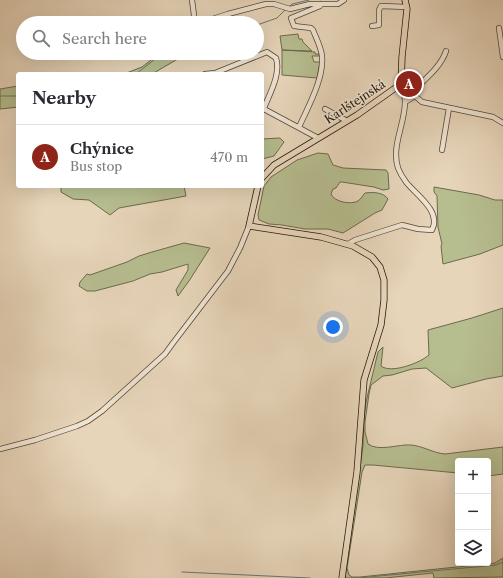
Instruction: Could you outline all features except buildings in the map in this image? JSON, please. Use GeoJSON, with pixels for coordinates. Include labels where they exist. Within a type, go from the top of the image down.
{"type":"FeatureCollection","features":[{"type":"Feature","properties":{"kind":"main road","name":"Karlštejnská"},"geometry":{"type":"LineString","coordinates":[[264,175],[269,169],[285,158],[347,121],[402,83],[402,57],[407,7],[405,0]]}},
{"type":"Feature","properties":{"kind":"main road"},"geometry":{"type":"LineString","coordinates":[[258,188],[249,226],[321,237],[348,244],[372,257],[380,267],[384,280],[385,288],[381,325],[364,380],[357,472],[342,578]]}},
{"type":"Feature","properties":{"kind":"street"},"geometry":{"type":"LineString","coordinates":[[192,0],[194,16]]}},
{"type":"Feature","properties":{"kind":"street"},"geometry":{"type":"LineString","coordinates":[[222,16],[266,4],[274,4],[290,9],[310,4],[338,4],[344,0]]}},
{"type":"Feature","properties":{"kind":"street"},"geometry":{"type":"LineString","coordinates":[[299,127],[312,100],[322,58],[313,30],[311,28],[294,26],[291,18],[320,6],[321,4]]}},
{"type":"Feature","properties":{"kind":"street"},"geometry":{"type":"LineString","coordinates":[[372,26],[379,25],[379,10],[381,6],[407,7]]}},
{"type":"Feature","properties":{"kind":"street"},"geometry":{"type":"LineString","coordinates":[[499,28],[503,57]]}},
{"type":"Feature","properties":{"kind":"street"},"geometry":{"type":"LineString","coordinates":[[412,90],[436,68],[445,56],[446,51]]}},
{"type":"Feature","properties":{"kind":"street"},"geometry":{"type":"LineString","coordinates":[[264,54],[268,52],[276,58],[278,63],[277,75],[264,106]]}},
{"type":"Feature","properties":{"kind":"street"},"geometry":{"type":"LineString","coordinates":[[218,72],[248,60]]}},
{"type":"Feature","properties":{"kind":"street"},"geometry":{"type":"LineString","coordinates":[[402,83],[412,90],[415,96],[422,102],[493,117],[503,123]]}},
{"type":"Feature","properties":{"kind":"street"},"geometry":{"type":"LineString","coordinates":[[348,244],[355,240],[402,225],[418,229],[432,230],[434,225],[433,216],[429,207],[405,181],[397,162],[396,146],[405,102],[402,83]]}},
{"type":"Feature","properties":{"kind":"street"},"geometry":{"type":"LineString","coordinates":[[405,102],[415,96]]}},
{"type":"Feature","properties":{"kind":"street"},"geometry":{"type":"LineString","coordinates":[[442,150],[449,108]]}},
{"type":"Feature","properties":{"kind":"street"},"geometry":{"type":"LineString","coordinates":[[264,109],[318,138]]}},
{"type":"Feature","properties":{"kind":"street"},"geometry":{"type":"LineString","coordinates":[[325,109],[347,121]]}},
{"type":"Feature","properties":{"kind":"street"},"geometry":{"type":"LineString","coordinates":[[0,449],[35,440],[77,426],[88,421],[102,411],[165,354],[228,271],[249,226]]}},
{"type":"Feature","properties":{"kind":"green space"},"geometry":{"type":"Polygon","coordinates":[[[298,34],[299,39],[302,39],[312,51],[282,50],[280,36],[298,34]]]}},
{"type":"Feature","properties":{"kind":"green space"},"geometry":{"type":"Polygon","coordinates":[[[282,50],[315,52],[315,54],[319,54],[319,56],[312,56],[314,62],[320,62],[317,78],[282,75],[282,50]]]}},
{"type":"Feature","properties":{"kind":"green space"},"geometry":{"type":"Polygon","coordinates":[[[151,60],[176,60],[155,72],[129,72],[142,67],[151,60]]]}},
{"type":"Feature","properties":{"kind":"green space"},"geometry":{"type":"Polygon","coordinates":[[[16,86],[16,107],[0,109],[0,89],[16,86]]]}},
{"type":"Feature","properties":{"kind":"green space"},"geometry":{"type":"Polygon","coordinates":[[[280,138],[284,142],[274,156],[264,158],[264,139],[280,138]]]}},
{"type":"Feature","properties":{"kind":"green space"},"geometry":{"type":"Polygon","coordinates":[[[318,153],[328,154],[333,165],[343,168],[386,170],[388,173],[389,189],[383,190],[374,187],[340,182],[336,188],[333,189],[331,194],[339,201],[351,203],[358,201],[365,193],[381,194],[388,199],[382,210],[343,233],[328,229],[305,229],[269,224],[259,220],[258,215],[264,186],[271,177],[297,160],[318,153]]]}},
{"type":"Feature","properties":{"kind":"green space"},"geometry":{"type":"Polygon","coordinates":[[[434,187],[479,195],[495,200],[503,200],[503,245],[480,254],[443,264],[442,244],[438,227],[437,196],[434,192],[434,187]]]}},
{"type":"Feature","properties":{"kind":"green space"},"geometry":{"type":"Polygon","coordinates":[[[61,188],[184,188],[186,196],[119,208],[110,215],[89,200],[73,199],[61,192],[61,188]]]}},
{"type":"Feature","properties":{"kind":"green space"},"geometry":{"type":"Polygon","coordinates":[[[184,243],[210,248],[178,296],[176,290],[188,270],[188,264],[95,291],[87,291],[79,286],[80,282],[87,274],[90,275],[127,262],[139,256],[184,243]]]}},
{"type":"Feature","properties":{"kind":"green space"},"geometry":{"type":"Polygon","coordinates":[[[503,308],[503,376],[452,388],[426,368],[412,369],[383,376],[371,385],[365,422],[365,432],[368,444],[383,448],[411,445],[445,454],[503,447],[503,474],[491,476],[491,458],[455,458],[455,473],[365,465],[362,472],[347,568],[349,575],[352,577],[360,577],[466,566],[491,566],[491,563],[495,563],[503,558],[503,577],[434,578],[433,573],[385,578],[345,578],[363,446],[366,402],[378,352],[383,347],[381,366],[386,368],[398,368],[412,364],[429,355],[428,330],[503,308]]]}},
{"type":"Feature","properties":{"kind":"waterway"},"geometry":{"type":"LineString","coordinates":[[290,6],[292,4],[309,0]]}},
{"type":"Feature","properties":{"kind":"waterway"},"geometry":{"type":"LineString","coordinates":[[264,23],[277,18],[286,9]]}},
{"type":"Feature","properties":{"kind":"waterway"},"geometry":{"type":"LineString","coordinates":[[139,72],[154,60]]}},
{"type":"Feature","properties":{"kind":"waterway"},"geometry":{"type":"LineString","coordinates":[[0,96],[16,96]]}},
{"type":"Feature","properties":{"kind":"waterway"},"geometry":{"type":"LineString","coordinates":[[358,578],[496,565],[503,562]]}},
{"type":"Feature","properties":{"kind":"waterway"},"geometry":{"type":"LineString","coordinates":[[182,572],[310,578]]}},
{"type":"Feature","properties":{"kind":"place","name":"Chýnice"},"geometry":{"type":"Point","coordinates":[409,84]}}]}
